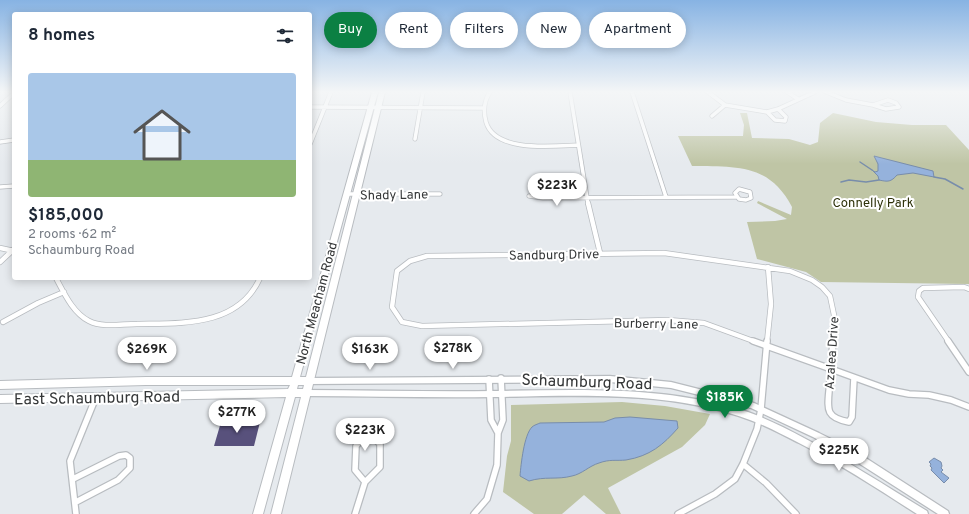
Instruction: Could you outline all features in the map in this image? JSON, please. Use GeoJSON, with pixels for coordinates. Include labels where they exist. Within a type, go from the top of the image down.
{"type":"FeatureCollection","features":[{"type":"Feature","properties":{"kind":"main road","name":"North Meacham Road"},"geometry":{"type":"LineString","coordinates":[[258,514],[347,194],[371,116]]}},
{"type":"Feature","properties":{"kind":"main road","name":"North Meacham Road"},"geometry":{"type":"LineString","coordinates":[[276,514],[357,194],[372,116]]}},
{"type":"Feature","properties":{"kind":"main road","name":"East Schaumburg Road"},"geometry":{"type":"LineString","coordinates":[[0,385],[146,381],[294,382]]}},
{"type":"Feature","properties":{"kind":"main road","name":"Schaumburg Road"},"geometry":{"type":"LineString","coordinates":[[294,382],[310,381]]}},
{"type":"Feature","properties":{"kind":"main road","name":"Schaumburg Road"},"geometry":{"type":"LineString","coordinates":[[291,393],[307,393]]}},
{"type":"Feature","properties":{"kind":"main road","name":"East Schaumburg Road"},"geometry":{"type":"LineString","coordinates":[[0,399],[291,393]]}},
{"type":"Feature","properties":{"kind":"street"},"geometry":{"type":"LineString","coordinates":[[312,139],[321,116]]}},
{"type":"Feature","properties":{"kind":"street"},"geometry":{"type":"LineString","coordinates":[[415,139],[419,116]]}},
{"type":"Feature","properties":{"kind":"street"},"geometry":{"type":"LineString","coordinates":[[484,116],[488,130],[497,138],[512,143],[526,146],[578,145]]}},
{"type":"Feature","properties":{"kind":"street"},"geometry":{"type":"LineString","coordinates":[[574,116],[587,198],[600,253]]}},
{"type":"Feature","properties":{"kind":"street"},"geometry":{"type":"LineString","coordinates":[[640,116],[666,197]]}},
{"type":"Feature","properties":{"kind":"street"},"geometry":{"type":"LineString","coordinates":[[771,116],[774,119],[782,122],[785,121],[785,116]]}},
{"type":"Feature","properties":{"kind":"street"},"geometry":{"type":"LineString","coordinates":[[0,142],[12,140]]}},
{"type":"Feature","properties":{"kind":"street"},"geometry":{"type":"LineString","coordinates":[[0,187],[12,186]]}},
{"type":"Feature","properties":{"kind":"street","name":"Shady Lane"},"geometry":{"type":"LineString","coordinates":[[347,194],[440,194]]}},
{"type":"Feature","properties":{"kind":"street"},"geometry":{"type":"LineString","coordinates":[[529,196],[543,198],[587,198],[736,196]]}},
{"type":"Feature","properties":{"kind":"street"},"geometry":{"type":"LineString","coordinates":[[0,248],[12,250]]}},
{"type":"Feature","properties":{"kind":"street"},"geometry":{"type":"LineString","coordinates":[[0,262],[12,251]]}},
{"type":"Feature","properties":{"kind":"street","name":"Sandburg Drive"},"geometry":{"type":"LineString","coordinates":[[402,322],[392,307],[397,271],[410,261],[427,256],[664,253],[768,267]]}},
{"type":"Feature","properties":{"kind":"street"},"geometry":{"type":"LineString","coordinates":[[678,514],[716,494],[735,479],[743,464],[760,420],[771,304],[768,267]]}},
{"type":"Feature","properties":{"kind":"street","name":"Azalea Drive"},"geometry":{"type":"LineString","coordinates":[[768,267],[790,270],[804,275],[816,282],[830,296],[834,305],[828,407],[830,414],[840,421],[849,422],[852,417],[854,378]]}},
{"type":"Feature","properties":{"kind":"street"},"geometry":{"type":"LineString","coordinates":[[57,280],[79,314],[90,321],[108,325],[190,323],[206,320],[231,311],[245,301],[259,280]]}},
{"type":"Feature","properties":{"kind":"street"},"geometry":{"type":"LineString","coordinates":[[969,289],[964,287],[923,288],[919,291],[918,297],[966,363],[969,372]]}},
{"type":"Feature","properties":{"kind":"street"},"geometry":{"type":"LineString","coordinates":[[3,322],[38,302],[64,292]]}},
{"type":"Feature","properties":{"kind":"street","name":"Burberry Lane"},"geometry":{"type":"LineString","coordinates":[[402,322],[422,326],[668,320],[704,323],[830,370],[889,390],[909,394],[929,395],[951,400],[969,407]]}},
{"type":"Feature","properties":{"kind":"street"},"geometry":{"type":"LineString","coordinates":[[474,514],[487,499],[497,464],[498,433],[503,420],[501,378]]}},
{"type":"Feature","properties":{"kind":"street","name":"Schaumburg Road"},"geometry":{"type":"LineString","coordinates":[[310,381],[501,378],[610,379],[648,382],[695,390],[752,405],[816,435],[852,454],[945,514]]}},
{"type":"Feature","properties":{"kind":"street"},"geometry":{"type":"LineString","coordinates":[[489,379],[491,420],[498,433]]}},
{"type":"Feature","properties":{"kind":"street","name":"Schaumburg Road"},"geometry":{"type":"LineString","coordinates":[[307,393],[600,393],[656,396],[709,404],[760,420],[850,467],[924,514]]}},
{"type":"Feature","properties":{"kind":"street"},"geometry":{"type":"LineString","coordinates":[[76,514],[76,502],[70,461],[96,397]]}},
{"type":"Feature","properties":{"kind":"street"},"geometry":{"type":"LineString","coordinates":[[355,514],[365,482],[380,467],[380,444],[374,438],[362,439],[356,446],[355,470],[365,482]]}},
{"type":"Feature","properties":{"kind":"street"},"geometry":{"type":"LineString","coordinates":[[73,479],[119,456],[126,455],[130,458],[130,468],[118,480],[76,502]]}},
{"type":"Feature","properties":{"kind":"street"},"geometry":{"type":"LineString","coordinates":[[743,464],[771,488],[796,514]]}},
{"type":"Feature","properties":{"kind":"green space","name":"Connelly Park"},"geometry":{"type":"Polygon","coordinates":[[[741,116],[748,116],[752,138],[789,139],[810,145],[818,142],[820,123],[829,116],[847,116],[876,122],[912,125],[946,125],[969,150],[969,284],[821,282],[806,272],[757,259],[747,222],[787,219],[757,203],[758,201],[791,215],[792,207],[783,193],[773,182],[750,170],[692,166],[678,136],[743,136],[744,125],[741,116]]]}},
{"type":"Feature","properties":{"kind":"green space"},"geometry":{"type":"Polygon","coordinates":[[[622,402],[665,406],[710,414],[705,425],[682,447],[608,488],[621,514],[606,514],[584,495],[562,514],[534,514],[503,492],[507,456],[511,441],[511,405],[622,402]]]}},
{"type":"Feature","properties":{"kind":"water"},"geometry":{"type":"Polygon","coordinates":[[[874,156],[933,171],[934,177],[913,173],[897,175],[889,181],[879,180],[878,176],[872,170],[875,172],[878,171],[878,164],[874,156]]]}},
{"type":"Feature","properties":{"kind":"water"},"geometry":{"type":"Polygon","coordinates":[[[630,417],[677,421],[678,428],[661,445],[642,456],[626,460],[595,464],[576,475],[561,478],[529,481],[520,476],[525,443],[532,427],[540,423],[604,422],[615,418],[630,417]]]}},
{"type":"Feature","properties":{"kind":"water"},"geometry":{"type":"Polygon","coordinates":[[[934,458],[941,462],[941,468],[943,470],[941,472],[949,478],[944,483],[931,470],[931,464],[929,462],[934,458]]]}},
{"type":"Feature","properties":{"kind":"building"},"geometry":{"type":"Polygon","coordinates":[[[221,422],[260,422],[254,446],[214,446],[221,422]]]}},
{"type":"Feature","properties":{"kind":"waterway"},"geometry":{"type":"LineString","coordinates":[[860,162],[872,170]]}},
{"type":"Feature","properties":{"kind":"waterway"},"geometry":{"type":"LineString","coordinates":[[934,177],[945,179],[963,189]]}},
{"type":"Feature","properties":{"kind":"waterway"},"geometry":{"type":"LineString","coordinates":[[841,182],[849,180],[866,182],[879,180]]}}]}
